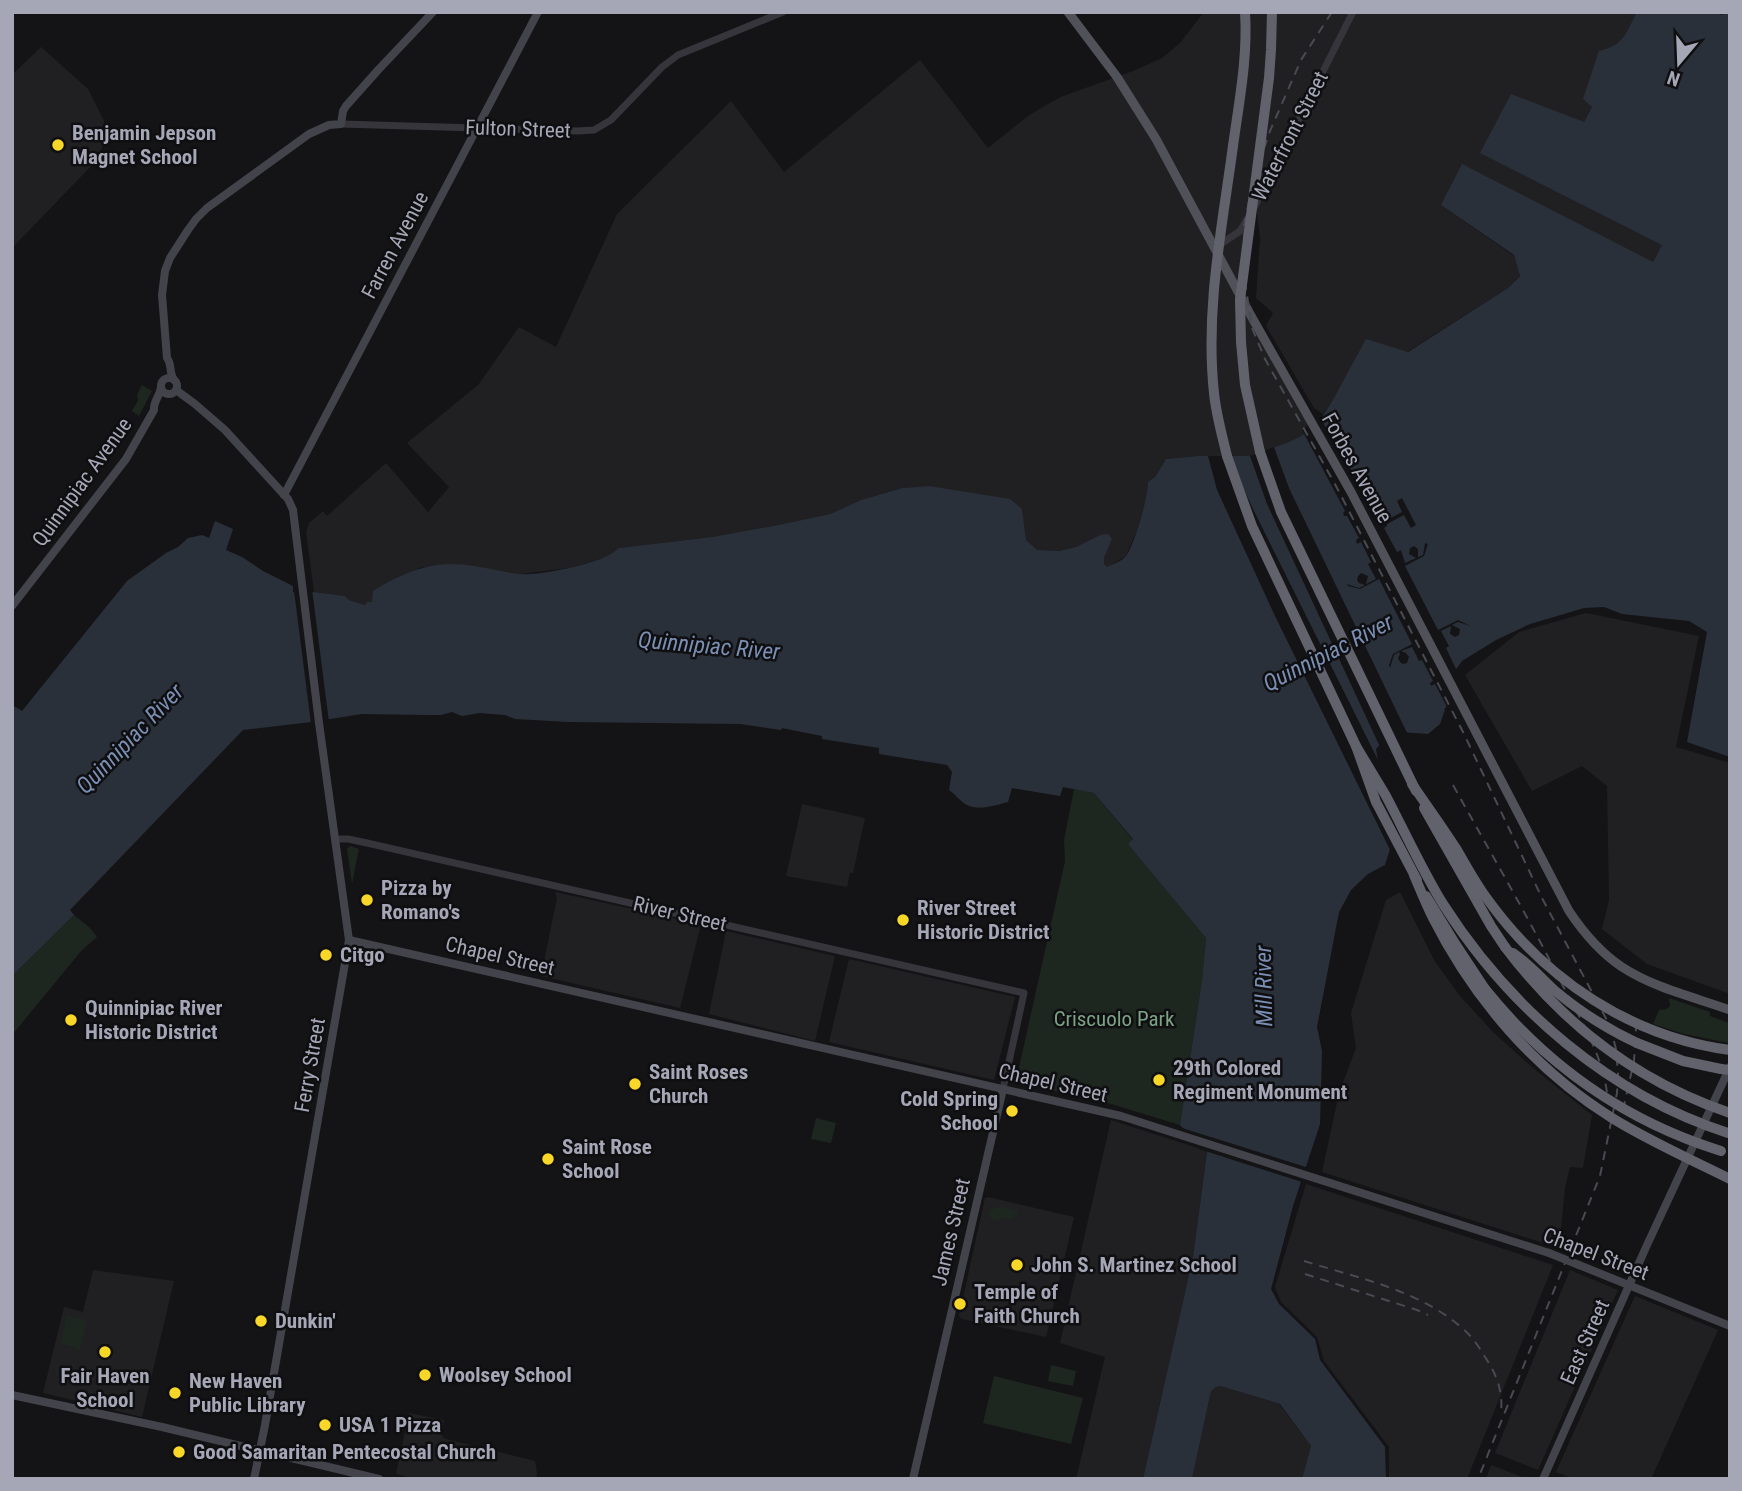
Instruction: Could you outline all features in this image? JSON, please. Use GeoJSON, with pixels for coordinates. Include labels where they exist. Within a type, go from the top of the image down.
{"type":"FeatureCollection","features":[{"type":"Feature","properties":{"kind":"highway"},"geometry":{"type":"LineString","coordinates":[[1245,12],[1243,74],[1213,295],[1212,320],[1214,394],[1227,456],[1252,526],[1356,746],[1443,903],[1471,944],[1517,999],[1570,1047],[1630,1089],[1672,1112],[1730,1134]]}},
{"type":"Feature","properties":{"kind":"highway"},"geometry":{"type":"LineString","coordinates":[[1272,12],[1269,78],[1240,300],[1245,385],[1260,452],[1281,512],[1412,785],[1449,854],[1505,947],[1551,1002],[1606,1049],[1667,1087],[1730,1113]]}},
{"type":"Feature","properties":{"kind":"highway"},"geometry":{"type":"LineString","coordinates":[[1356,746],[1376,802],[1414,875],[1455,946],[1505,1013],[1537,1045],[1583,1083],[1630,1113],[1681,1137],[1730,1153]]}},
{"type":"Feature","properties":{"kind":"highway"},"geometry":{"type":"LineString","coordinates":[[1412,785],[1498,913],[1531,950],[1567,982],[1605,1008],[1645,1028],[1693,1043],[1730,1050]]}},
{"type":"Feature","properties":{"kind":"highway"},"geometry":{"type":"LineString","coordinates":[[1414,875],[1433,918],[1472,983],[1502,1022],[1535,1057],[1571,1089],[1610,1117],[1730,1179]]}},
{"type":"Feature","properties":{"kind":"highway"},"geometry":{"type":"LineString","coordinates":[[1505,947],[1529,964],[1566,999],[1612,1031],[1660,1053],[1696,1064],[1727,1069]]}},
{"type":"Feature","properties":{"kind":"main road"},"geometry":{"type":"LineString","coordinates":[[341,124],[346,106],[433,12]]}},
{"type":"Feature","properties":{"kind":"main road","name":"Farren Avenue"},"geometry":{"type":"LineString","coordinates":[[284,495],[538,12]]}},
{"type":"Feature","properties":{"kind":"main road","name":"Forbes Avenue"},"geometry":{"type":"LineString","coordinates":[[1068,12],[1143,117],[1351,492],[1576,921],[1601,949],[1625,969],[1730,1010]]}},
{"type":"Feature","properties":{"kind":"main road","name":"Quinnipiac Avenue"},"geometry":{"type":"LineString","coordinates":[[174,380],[167,358],[162,295],[163,278],[170,257],[196,219],[219,200],[309,134],[329,125],[341,124]]}},
{"type":"Feature","properties":{"kind":"main road","name":"Quinnipiac Avenue"},"geometry":{"type":"LineString","coordinates":[[154,410],[153,406],[160,395],[165,375],[167,358]]}},
{"type":"Feature","properties":{"kind":"main road"},"geometry":{"type":"LineString","coordinates":[[173,392],[176,384],[168,378],[162,384],[164,393],[173,392],[195,404],[225,430],[284,495]]}},
{"type":"Feature","properties":{"kind":"main road","name":"Quinnipiac Avenue"},"geometry":{"type":"LineString","coordinates":[[12,606],[126,459],[154,410],[173,392]]}},
{"type":"Feature","properties":{"kind":"main road","name":"Ferry Street"},"geometry":{"type":"LineString","coordinates":[[254,1479],[349,940],[293,510],[284,495]]}},
{"type":"Feature","properties":{"kind":"main road","name":"Chapel Street"},"geometry":{"type":"LineString","coordinates":[[349,940],[1121,1116],[1549,1253],[1730,1326]]}},
{"type":"Feature","properties":{"kind":"main road","name":"East Street"},"geometry":{"type":"LineString","coordinates":[[1544,1478],[1727,1069]]}},
{"type":"Feature","properties":{"kind":"main road","name":"James Street"},"geometry":{"type":"LineString","coordinates":[[913,1479],[1003,1089]]}},
{"type":"Feature","properties":{"kind":"main road"},"geometry":{"type":"LineString","coordinates":[[12,1395],[379,1479]]}},
{"type":"Feature","properties":{"kind":"street","name":"Fulton Street"},"geometry":{"type":"LineString","coordinates":[[341,124],[594,130],[611,120],[662,67],[678,55],[783,12]]}},
{"type":"Feature","properties":{"kind":"street","name":"Waterfront Street"},"geometry":{"type":"LineString","coordinates":[[1214,248],[1234,237],[1244,225],[1353,12]]}},
{"type":"Feature","properties":{"kind":"street","name":"River Street"},"geometry":{"type":"LineString","coordinates":[[336,839],[367,843],[1024,993]]}},
{"type":"Feature","properties":{"kind":"street","name":"James Street"},"geometry":{"type":"LineString","coordinates":[[1003,1089],[1024,993]]}},
{"type":"Feature","properties":{"kind":"shaded area"},"geometry":{"type":"Polygon","coordinates":[[[1204,12],[1637,12],[1624,38],[1615,47],[1584,122],[1663,245],[1652,263],[1441,205],[1514,256],[1520,275],[1508,288],[1334,398],[1323,414],[1314,408],[1266,326],[1273,313],[1256,298],[1260,239],[1255,194],[1244,304],[1313,423],[1303,435],[1250,456],[1166,459],[1149,490],[1126,556],[1107,568],[1104,558],[1112,539],[1100,535],[1076,547],[1059,551],[1037,550],[1026,541],[1022,509],[929,486],[901,488],[861,500],[830,514],[778,525],[712,537],[619,548],[606,557],[569,568],[520,574],[448,564],[419,568],[365,605],[345,596],[314,592],[306,532],[309,523],[323,511],[327,516],[386,463],[428,512],[449,487],[407,443],[478,385],[519,327],[556,347],[617,214],[731,101],[784,172],[920,60],[988,148],[1028,116],[1063,96],[1162,58],[1180,43],[1204,12]]]}},
{"type":"Feature","properties":{"kind":"shaded area","name":"Benjamin Jepson Magnet School"},"geometry":{"type":"Polygon","coordinates":[[[41,47],[88,89],[104,121],[104,142],[97,160],[12,248],[12,75],[41,47]]]}},
{"type":"Feature","properties":{"kind":"shaded area"},"geometry":{"type":"Polygon","coordinates":[[[1586,613],[1699,636],[1676,747],[1730,763],[1730,994],[1647,964],[1602,929],[1609,900],[1607,786],[1582,766],[1532,791],[1465,675],[1519,632],[1586,613]]]}},
{"type":"Feature","properties":{"kind":"shaded area"},"geometry":{"type":"Polygon","coordinates":[[[802,804],[865,818],[853,873],[850,873],[847,887],[786,876],[802,804]]]}},
{"type":"Feature","properties":{"kind":"shaded area"},"geometry":{"type":"Polygon","coordinates":[[[555,892],[701,924],[680,1008],[541,976],[557,898],[555,892]]]}},
{"type":"Feature","properties":{"kind":"shaded area"},"geometry":{"type":"Polygon","coordinates":[[[1400,892],[1434,960],[1460,996],[1493,1032],[1592,1115],[1583,1168],[1570,1167],[1565,1188],[1559,1248],[1322,1172],[1339,1093],[1356,1048],[1351,1013],[1386,900],[1400,892]]]}},
{"type":"Feature","properties":{"kind":"shaded area"},"geometry":{"type":"Polygon","coordinates":[[[726,931],[835,956],[815,1041],[709,1014],[726,931]]]}},
{"type":"Feature","properties":{"kind":"shaded area"},"geometry":{"type":"Polygon","coordinates":[[[849,959],[1015,997],[994,1080],[829,1042],[849,959]]]}},
{"type":"Feature","properties":{"kind":"shaded area"},"geometry":{"type":"Polygon","coordinates":[[[1111,1120],[1207,1151],[1193,1257],[1143,1479],[1076,1479],[1105,1357],[1060,1343],[1111,1120]]]}},
{"type":"Feature","properties":{"kind":"shaded area"},"geometry":{"type":"Polygon","coordinates":[[[1306,1184],[1553,1265],[1467,1479],[1389,1479],[1389,1447],[1324,1361],[1317,1337],[1281,1302],[1275,1287],[1306,1184]]]}},
{"type":"Feature","properties":{"kind":"shaded area","name":"John S. Martinez School"},"geometry":{"type":"Polygon","coordinates":[[[985,1198],[1074,1217],[1046,1337],[962,1319],[959,1316],[985,1198]]]}},
{"type":"Feature","properties":{"kind":"shaded area","name":"Fair Haven School"},"geometry":{"type":"Polygon","coordinates":[[[93,1270],[174,1281],[142,1417],[43,1393],[64,1307],[83,1312],[93,1270]]]}},
{"type":"Feature","properties":{"kind":"shaded area"},"geometry":{"type":"Polygon","coordinates":[[[1570,1270],[1618,1290],[1538,1470],[1495,1453],[1570,1270]]]}},
{"type":"Feature","properties":{"kind":"shaded area"},"geometry":{"type":"Polygon","coordinates":[[[1635,1296],[1718,1330],[1651,1479],[1574,1479],[1556,1472],[1635,1296]]]}},
{"type":"Feature","properties":{"kind":"shaded area"},"geometry":{"type":"Polygon","coordinates":[[[1220,1386],[1279,1404],[1311,1446],[1302,1479],[1192,1479],[1211,1391],[1220,1386]]]}},
{"type":"Feature","properties":{"kind":"shaded area"},"geometry":{"type":"Polygon","coordinates":[[[409,1413],[444,1420],[442,1436],[446,1439],[535,1461],[536,1479],[415,1479],[396,1474],[409,1413]]]}},
{"type":"Feature","properties":{"kind":"shaded area"},"geometry":{"type":"Polygon","coordinates":[[[1491,1465],[1527,1479],[1486,1479],[1491,1465]]]}},
{"type":"Feature","properties":{"kind":"green space"},"geometry":{"type":"Polygon","coordinates":[[[142,385],[152,391],[139,416],[132,411],[142,385]]]}},
{"type":"Feature","properties":{"kind":"green space","name":"Criscuolo Park"},"geometry":{"type":"Polygon","coordinates":[[[1074,789],[1094,793],[1133,840],[1129,844],[1206,938],[1180,1125],[1111,1104],[1029,1085],[1021,1079],[1018,1072],[1065,861],[1064,840],[1074,789]]]}},
{"type":"Feature","properties":{"kind":"green space"},"geometry":{"type":"Polygon","coordinates":[[[350,846],[359,849],[352,884],[347,849],[350,846]]]}},
{"type":"Feature","properties":{"kind":"green space"},"geometry":{"type":"Polygon","coordinates":[[[74,915],[97,937],[82,950],[12,1035],[12,976],[74,915]]]}},
{"type":"Feature","properties":{"kind":"green space"},"geometry":{"type":"Polygon","coordinates":[[[1669,998],[1710,1012],[1710,1016],[1729,1023],[1729,1043],[1684,1034],[1653,1024],[1659,1010],[1670,1006],[1669,998]]]}},
{"type":"Feature","properties":{"kind":"green space"},"geometry":{"type":"Polygon","coordinates":[[[816,1118],[836,1123],[831,1143],[811,1139],[816,1118]]]}},
{"type":"Feature","properties":{"kind":"green space"},"geometry":{"type":"Polygon","coordinates":[[[1003,1207],[1019,1213],[1011,1220],[1002,1218],[994,1222],[987,1213],[1003,1207]]]}},
{"type":"Feature","properties":{"kind":"green space"},"geometry":{"type":"Polygon","coordinates":[[[67,1315],[84,1319],[86,1322],[80,1349],[61,1344],[67,1315]]]}},
{"type":"Feature","properties":{"kind":"green space"},"geometry":{"type":"Polygon","coordinates":[[[1051,1365],[1076,1371],[1073,1386],[1048,1381],[1051,1365]]]}},
{"type":"Feature","properties":{"kind":"green space"},"geometry":{"type":"Polygon","coordinates":[[[994,1376],[1083,1398],[1071,1444],[983,1423],[994,1376]]]}},
{"type":"Feature","properties":{"kind":"water"},"geometry":{"type":"Polygon","coordinates":[[[1637,12],[1716,12],[1722,15],[1724,12],[1730,12],[1730,757],[1687,742],[1707,632],[1689,621],[1622,614],[1604,607],[1584,608],[1530,624],[1496,640],[1462,661],[1448,681],[1446,707],[1440,724],[1428,734],[1400,732],[1385,739],[1376,749],[1392,842],[1385,865],[1368,874],[1351,890],[1339,912],[1317,1027],[1322,1051],[1320,1124],[1293,1206],[1271,1289],[1279,1304],[1315,1339],[1320,1360],[1385,1447],[1386,1479],[1302,1479],[1311,1446],[1280,1404],[1220,1386],[1211,1391],[1192,1479],[1143,1479],[1193,1257],[1207,1152],[1180,1125],[1206,938],[1128,844],[1133,839],[1094,793],[1063,787],[1060,796],[1012,788],[1008,802],[988,807],[972,807],[949,790],[952,772],[947,765],[879,754],[879,748],[822,739],[822,736],[782,728],[740,724],[569,722],[515,719],[505,715],[480,713],[462,716],[452,712],[441,715],[362,714],[243,730],[70,910],[74,915],[12,976],[12,705],[22,711],[127,581],[188,538],[202,535],[209,538],[215,521],[233,529],[226,550],[293,586],[293,592],[345,596],[365,605],[372,602],[373,591],[419,569],[458,564],[520,574],[550,572],[597,560],[619,548],[712,537],[778,525],[830,514],[861,500],[902,488],[929,486],[1010,499],[1022,509],[1026,540],[1037,550],[1059,551],[1108,534],[1112,539],[1104,558],[1107,567],[1126,556],[1144,508],[1148,482],[1155,477],[1166,459],[1250,456],[1303,435],[1313,423],[1320,420],[1366,339],[1408,352],[1508,288],[1520,276],[1514,255],[1441,205],[1462,164],[1653,262],[1662,245],[1480,153],[1511,94],[1584,122],[1592,107],[1583,99],[1599,51],[1619,42],[1637,12]]]}},
{"type":"Feature","properties":{"kind":"pier"},"geometry":{"type":"Polygon","coordinates":[[[1321,419],[1383,522],[1402,512],[1397,501],[1402,498],[1416,525],[1411,528],[1404,515],[1384,528],[1397,552],[1401,550],[1405,563],[1416,558],[1409,554],[1410,548],[1414,546],[1418,549],[1418,557],[1423,555],[1425,543],[1428,544],[1424,556],[1405,566],[1438,630],[1458,620],[1471,626],[1458,622],[1452,625],[1460,629],[1459,635],[1455,637],[1450,634],[1451,626],[1441,631],[1456,669],[1461,669],[1452,683],[1446,712],[1444,709],[1447,707],[1435,684],[1431,686],[1433,681],[1412,647],[1401,651],[1409,657],[1407,663],[1400,662],[1399,652],[1394,655],[1390,668],[1393,654],[1412,644],[1379,579],[1360,589],[1347,584],[1359,588],[1365,585],[1357,580],[1361,573],[1368,576],[1366,584],[1376,579],[1368,564],[1371,562],[1361,542],[1357,544],[1356,540],[1359,538],[1347,516],[1344,516],[1345,511],[1302,430],[1321,419]]]}},
{"type":"Feature","properties":{"kind":"pier"},"geometry":{"type":"Polygon","coordinates":[[[1274,447],[1289,488],[1409,737],[1401,736],[1387,742],[1381,749],[1267,504],[1250,456],[1274,447]]]}},
{"type":"Feature","properties":{"kind":"pier"},"geometry":{"type":"Polygon","coordinates":[[[1208,456],[1232,456],[1253,509],[1383,770],[1396,841],[1392,854],[1275,616],[1217,490],[1208,456]]]}},
{"type":"Feature","properties":{"kind":"pier"},"geometry":{"type":"Polygon","coordinates":[[[312,589],[329,722],[311,724],[294,591],[312,589]]]}},
{"type":"Feature","properties":{"kind":"pier"},"geometry":{"type":"Polygon","coordinates":[[[1179,1127],[1309,1168],[1305,1183],[1199,1149],[1179,1127]]]}},
{"type":"Feature","properties":{"kind":"railway"},"geometry":{"type":"LineString","coordinates":[[1332,12],[1301,60],[1270,131],[1255,174],[1244,225],[1245,282],[1252,328],[1265,359],[1336,486],[1464,734],[1543,900],[1610,1026],[1616,1049],[1617,1093],[1600,1176],[1478,1479]]}},
{"type":"Feature","properties":{"kind":"railway"},"geometry":{"type":"LineString","coordinates":[[1453,785],[1586,1029],[1603,1073],[1608,1104]]}},
{"type":"Feature","properties":{"kind":"railway"},"geometry":{"type":"LineString","coordinates":[[1623,1110],[1634,1061],[1636,1028]]}},
{"type":"Feature","properties":{"kind":"railway"},"geometry":{"type":"LineString","coordinates":[[1304,1261],[1407,1295],[1427,1304],[1462,1328],[1478,1346],[1496,1377],[1500,1390],[1501,1413]]}},
{"type":"Feature","properties":{"kind":"railway"},"geometry":{"type":"LineString","coordinates":[[1305,1274],[1428,1315]]}},
{"type":"Feature","properties":{"kind":"place","name":"Benjamin Jepson Magnet School"},"geometry":{"type":"Point","coordinates":[58,145]}},
{"type":"Feature","properties":{"kind":"place","name":"Pizza by Romano's"},"geometry":{"type":"Point","coordinates":[367,900]}},
{"type":"Feature","properties":{"kind":"place","name":"River Street Historic District"},"geometry":{"type":"Point","coordinates":[903,920]}},
{"type":"Feature","properties":{"kind":"place","name":"Citgo"},"geometry":{"type":"Point","coordinates":[326,955]}},
{"type":"Feature","properties":{"kind":"place","name":"Quinnipiac River Historic District"},"geometry":{"type":"Point","coordinates":[71,1020]}},
{"type":"Feature","properties":{"kind":"place","name":"29th Colored Regiment Monument"},"geometry":{"type":"Point","coordinates":[1159,1080]}},
{"type":"Feature","properties":{"kind":"place","name":"Saint Roses Church"},"geometry":{"type":"Point","coordinates":[635,1084]}},
{"type":"Feature","properties":{"kind":"place","name":"Cold Spring School"},"geometry":{"type":"Point","coordinates":[1012,1111]}},
{"type":"Feature","properties":{"kind":"place","name":"Saint Rose School"},"geometry":{"type":"Point","coordinates":[548,1159]}},
{"type":"Feature","properties":{"kind":"place","name":"John S. Martinez School"},"geometry":{"type":"Point","coordinates":[1017,1265]}},
{"type":"Feature","properties":{"kind":"place","name":"Temple of Faith Church"},"geometry":{"type":"Point","coordinates":[960,1304]}},
{"type":"Feature","properties":{"kind":"place","name":"Dunkin'"},"geometry":{"type":"Point","coordinates":[261,1321]}},
{"type":"Feature","properties":{"kind":"place","name":"Fair Haven School"},"geometry":{"type":"Point","coordinates":[105,1352]}},
{"type":"Feature","properties":{"kind":"place","name":"Woolsey School"},"geometry":{"type":"Point","coordinates":[425,1375]}},
{"type":"Feature","properties":{"kind":"place","name":"New Haven Public Library"},"geometry":{"type":"Point","coordinates":[175,1393]}},
{"type":"Feature","properties":{"kind":"place","name":"USA 1 Pizza"},"geometry":{"type":"Point","coordinates":[325,1425]}},
{"type":"Feature","properties":{"kind":"place","name":"Good Samaritan Pentecostal Church"},"geometry":{"type":"Point","coordinates":[179,1452]}},
{"type":"Feature","properties":{"kind":"water label","name":"Quinnipiac River"},"geometry":{"type":"Point","coordinates":[709,646]}},
{"type":"Feature","properties":{"kind":"water label","name":"Quinnipiac River"},"geometry":{"type":"Point","coordinates":[1328,653]}},
{"type":"Feature","properties":{"kind":"water label","name":"Quinnipiac River"},"geometry":{"type":"Point","coordinates":[130,739]}},
{"type":"Feature","properties":{"kind":"water label","name":"Mill River"},"geometry":{"type":"Point","coordinates":[1264,986]}}]}
